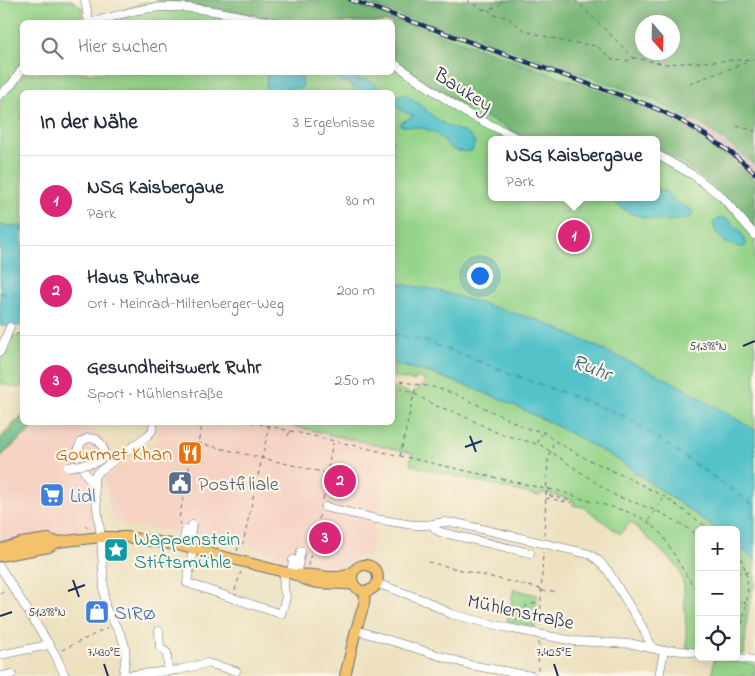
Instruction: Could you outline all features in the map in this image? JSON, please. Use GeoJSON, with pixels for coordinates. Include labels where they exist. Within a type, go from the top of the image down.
{"type":"FeatureCollection","features":[{"type":"Feature","properties":{"kind":"main road"},"geometry":{"type":"LineString","coordinates":[[0,556],[49,546],[57,542],[101,537],[143,539],[291,573],[339,577],[348,575],[361,566],[369,566],[376,573],[374,587],[365,591],[357,589],[352,579],[354,572]]}},
{"type":"Feature","properties":{"kind":"main road"},"geometry":{"type":"LineString","coordinates":[[0,549],[48,539],[57,542]]}},
{"type":"Feature","properties":{"kind":"main road"},"geometry":{"type":"LineString","coordinates":[[291,573],[316,583],[354,585]]}},
{"type":"Feature","properties":{"kind":"main road"},"geometry":{"type":"LineString","coordinates":[[345,676],[364,604],[365,591]]}},
{"type":"Feature","properties":{"kind":"street"},"geometry":{"type":"LineString","coordinates":[[85,0],[90,20]]}},
{"type":"Feature","properties":{"kind":"street"},"geometry":{"type":"LineString","coordinates":[[99,20],[133,11],[168,7],[261,20]]}},
{"type":"Feature","properties":{"kind":"street","name":"Baukey"},"geometry":{"type":"LineString","coordinates":[[395,64],[466,113],[513,136]]}},
{"type":"Feature","properties":{"kind":"street"},"geometry":{"type":"LineString","coordinates":[[0,95],[12,84],[20,71]]}},
{"type":"Feature","properties":{"kind":"street"},"geometry":{"type":"LineString","coordinates":[[660,156],[693,175],[722,197],[755,235]]}},
{"type":"Feature","properties":{"kind":"street"},"geometry":{"type":"LineString","coordinates":[[0,352],[10,327]]}},
{"type":"Feature","properties":{"kind":"street"},"geometry":{"type":"LineString","coordinates":[[155,425],[148,435],[94,477],[106,608],[124,640],[126,648],[123,676],[168,671],[207,663],[236,671]]}},
{"type":"Feature","properties":{"kind":"street"},"geometry":{"type":"LineString","coordinates":[[68,467],[98,462],[104,455],[103,446],[96,439],[84,440],[79,446],[79,457],[82,468],[94,486]]}},
{"type":"Feature","properties":{"kind":"street"},"geometry":{"type":"LineString","coordinates":[[325,507],[376,519],[420,525],[444,522],[456,523],[589,554],[599,561],[613,579],[643,628],[652,647]]}},
{"type":"Feature","properties":{"kind":"street"},"geometry":{"type":"LineString","coordinates":[[432,524],[440,532],[530,552]]}},
{"type":"Feature","properties":{"kind":"street"},"geometry":{"type":"LineString","coordinates":[[186,528],[188,548],[187,583],[281,614],[286,597],[284,589],[301,551]]}},
{"type":"Feature","properties":{"kind":"street"},"geometry":{"type":"LineString","coordinates":[[291,573],[293,560]]}},
{"type":"Feature","properties":{"kind":"street"},"geometry":{"type":"LineString","coordinates":[[0,567],[2,576],[55,654],[65,676]]}},
{"type":"Feature","properties":{"kind":"street","name":"Mühlenstraße"},"geometry":{"type":"LineString","coordinates":[[376,583],[426,601],[451,614],[514,630],[574,641],[633,644],[664,651]]}},
{"type":"Feature","properties":{"kind":"street"},"geometry":{"type":"LineString","coordinates":[[356,630],[470,665],[535,675]]}},
{"type":"Feature","properties":{"kind":"street"},"geometry":{"type":"LineString","coordinates":[[159,631],[160,647],[167,653],[168,671]]}},
{"type":"Feature","properties":{"kind":"street"},"geometry":{"type":"LineString","coordinates":[[0,654],[48,644]]}},
{"type":"Feature","properties":{"kind":"street"},"geometry":{"type":"LineString","coordinates":[[673,660],[674,650]]}},
{"type":"Feature","properties":{"kind":"street"},"geometry":{"type":"LineString","coordinates":[[659,676],[664,651],[674,650],[695,653]]}},
{"type":"Feature","properties":{"kind":"street"},"geometry":{"type":"LineString","coordinates":[[740,658],[755,660]]}},
{"type":"Feature","properties":{"kind":"street"},"geometry":{"type":"LineString","coordinates":[[2,676],[12,674]]}},
{"type":"Feature","properties":{"kind":"path"},"geometry":{"type":"LineString","coordinates":[[467,0],[485,11],[489,10],[493,15],[507,18],[525,31],[567,42],[597,46],[613,60],[626,61],[635,58],[575,0]]}},
{"type":"Feature","properties":{"kind":"path"},"geometry":{"type":"LineString","coordinates":[[481,8],[493,9],[504,0]]}},
{"type":"Feature","properties":{"kind":"path"},"geometry":{"type":"LineString","coordinates":[[645,60],[665,64],[755,59]]}},
{"type":"Feature","properties":{"kind":"path"},"geometry":{"type":"LineString","coordinates":[[690,84],[755,59]]}},
{"type":"Feature","properties":{"kind":"path"},"geometry":{"type":"LineString","coordinates":[[737,126],[755,131]]}},
{"type":"Feature","properties":{"kind":"path"},"geometry":{"type":"LineString","coordinates":[[395,380],[416,383],[455,394],[529,429],[544,432],[553,440],[585,458],[665,497],[705,526]]}},
{"type":"Feature","properties":{"kind":"path"},"geometry":{"type":"LineString","coordinates":[[400,457],[416,383]]}},
{"type":"Feature","properties":{"kind":"path"},"geometry":{"type":"LineString","coordinates":[[395,387],[406,389],[436,406],[455,412],[500,434],[538,444],[614,495],[657,510],[695,533]]}},
{"type":"Feature","properties":{"kind":"path"},"geometry":{"type":"LineString","coordinates":[[186,528],[179,519],[193,450],[198,444],[202,425]]}},
{"type":"Feature","properties":{"kind":"path"},"geometry":{"type":"LineString","coordinates":[[264,425],[546,489]]}},
{"type":"Feature","properties":{"kind":"path"},"geometry":{"type":"LineString","coordinates":[[233,598],[240,561],[239,545],[243,543],[269,426]]}},
{"type":"Feature","properties":{"kind":"path"},"geometry":{"type":"LineString","coordinates":[[288,436],[290,430]]}},
{"type":"Feature","properties":{"kind":"path"},"geometry":{"type":"LineString","coordinates":[[538,444],[538,439],[544,432]]}},
{"type":"Feature","properties":{"kind":"path"},"geometry":{"type":"LineString","coordinates":[[535,675],[541,603],[548,458],[553,440]]}},
{"type":"Feature","properties":{"kind":"path"},"geometry":{"type":"LineString","coordinates":[[198,444],[327,474]]}},
{"type":"Feature","properties":{"kind":"path"},"geometry":{"type":"LineString","coordinates":[[546,498],[572,503],[572,501],[550,496],[547,486]]}},
{"type":"Feature","properties":{"kind":"path"},"geometry":{"type":"LineString","coordinates":[[549,489],[622,509],[648,522],[663,537],[695,588]]}},
{"type":"Feature","properties":{"kind":"path"},"geometry":{"type":"LineString","coordinates":[[648,522],[665,497]]}},
{"type":"Feature","properties":{"kind":"path"},"geometry":{"type":"LineString","coordinates":[[740,555],[748,572],[750,585],[741,629]]}},
{"type":"Feature","properties":{"kind":"path"},"geometry":{"type":"LineString","coordinates":[[428,562],[541,590],[557,592],[557,590]]}},
{"type":"Feature","properties":{"kind":"path"},"geometry":{"type":"LineString","coordinates":[[740,572],[748,572]]}},
{"type":"Feature","properties":{"kind":"path"},"geometry":{"type":"LineString","coordinates":[[740,602],[746,604]]}},
{"type":"Feature","properties":{"kind":"path"},"geometry":{"type":"LineString","coordinates":[[514,630],[521,610],[529,604],[541,603]]}},
{"type":"Feature","properties":{"kind":"path"},"geometry":{"type":"LineString","coordinates":[[55,654],[115,624]]}},
{"type":"Feature","properties":{"kind":"shaded area"},"geometry":{"type":"Polygon","coordinates":[[[360,0],[675,110],[699,123],[755,165],[755,179],[719,149],[691,131],[360,0]]]}},
{"type":"Feature","properties":{"kind":"shaded area"},"geometry":{"type":"Polygon","coordinates":[[[37,425],[88,425],[105,439],[114,456],[89,474],[95,532],[0,542],[0,457],[37,425]]]}},
{"type":"Feature","properties":{"kind":"shaded area"},"geometry":{"type":"Polygon","coordinates":[[[160,425],[287,425],[392,448],[369,556],[356,558],[344,568],[325,569],[287,561],[263,549],[229,541],[207,541],[182,534],[112,522],[105,478],[156,441],[160,425]]]}},
{"type":"Feature","properties":{"kind":"green space"},"geometry":{"type":"Polygon","coordinates":[[[0,0],[72,0],[82,7],[80,20],[20,20],[20,64],[6,85],[0,89],[0,0]]]}},
{"type":"Feature","properties":{"kind":"green space"},"geometry":{"type":"Polygon","coordinates":[[[156,0],[341,0],[642,106],[691,131],[719,149],[755,179],[755,229],[697,173],[660,150],[660,136],[524,136],[451,99],[395,59],[395,20],[282,20],[185,4],[151,5],[156,0]]]}},
{"type":"Feature","properties":{"kind":"green space"},"geometry":{"type":"Polygon","coordinates":[[[171,0],[574,0],[635,53],[635,60],[643,60],[695,105],[685,132],[755,183],[755,457],[395,290],[395,90],[20,90],[20,232],[0,227],[0,99],[13,88],[23,75],[395,75],[395,20],[107,20],[126,9],[142,3],[171,0]]]}},
{"type":"Feature","properties":{"kind":"green space"},"geometry":{"type":"Polygon","coordinates":[[[360,0],[755,0],[755,165],[699,123],[648,97],[482,39],[428,25],[360,0]]]}},
{"type":"Feature","properties":{"kind":"green space"},"geometry":{"type":"Polygon","coordinates":[[[13,336],[20,337],[20,387],[18,388],[0,383],[3,351],[13,336]]]}},
{"type":"Feature","properties":{"kind":"green space"},"geometry":{"type":"Polygon","coordinates":[[[395,364],[428,372],[470,387],[503,400],[559,427],[618,460],[712,526],[695,526],[695,650],[687,649],[684,587],[679,568],[631,522],[620,534],[584,507],[573,505],[574,500],[544,493],[538,496],[410,465],[412,453],[288,425],[395,425],[395,388],[406,391],[411,395],[426,382],[419,377],[414,381],[395,377],[395,364]]]}},
{"type":"Feature","properties":{"kind":"green space"},"geometry":{"type":"Polygon","coordinates":[[[20,417],[20,425],[37,425],[0,457],[0,438],[20,417]]]}},
{"type":"Feature","properties":{"kind":"green space"},"geometry":{"type":"Polygon","coordinates":[[[740,548],[755,560],[755,587],[753,587],[747,616],[744,654],[740,654],[740,548]]]}},
{"type":"Feature","properties":{"kind":"green space"},"geometry":{"type":"Polygon","coordinates":[[[514,589],[537,595],[535,627],[507,621],[514,589]]]}},
{"type":"Feature","properties":{"kind":"green space"},"geometry":{"type":"Polygon","coordinates":[[[714,661],[755,664],[755,676],[712,676],[714,661]]]}},
{"type":"Feature","properties":{"kind":"water"},"geometry":{"type":"Polygon","coordinates":[[[267,75],[301,75],[303,86],[298,89],[266,89],[267,75]]]}},
{"type":"Feature","properties":{"kind":"water"},"geometry":{"type":"Polygon","coordinates":[[[339,75],[347,75],[356,80],[366,79],[374,83],[381,90],[355,90],[351,84],[340,81],[339,75]]]}},
{"type":"Feature","properties":{"kind":"water"},"geometry":{"type":"Polygon","coordinates":[[[405,94],[441,122],[470,136],[475,143],[472,151],[462,152],[451,148],[435,133],[428,130],[400,125],[400,123],[414,116],[402,111],[395,105],[395,96],[405,94]]]}},
{"type":"Feature","properties":{"kind":"water"},"geometry":{"type":"Polygon","coordinates":[[[660,190],[665,191],[674,201],[692,210],[693,213],[691,217],[684,219],[667,221],[649,219],[633,214],[612,201],[660,201],[660,190]]]}},
{"type":"Feature","properties":{"kind":"water"},"geometry":{"type":"Polygon","coordinates":[[[724,218],[741,233],[746,245],[744,247],[738,247],[724,241],[717,233],[713,223],[717,219],[724,218]]]}},
{"type":"Feature","properties":{"kind":"water"},"geometry":{"type":"Polygon","coordinates":[[[0,225],[20,227],[20,326],[0,326],[0,225]]]}},
{"type":"Feature","properties":{"kind":"water","name":"Ruhr"},"geometry":{"type":"Polygon","coordinates":[[[395,282],[439,291],[541,321],[671,381],[755,430],[755,560],[740,548],[740,526],[712,526],[618,460],[559,427],[503,400],[428,372],[395,364],[395,282]]]}},
{"type":"Feature","properties":{"kind":"waterway"},"geometry":{"type":"LineString","coordinates":[[0,450],[24,425]]}},
{"type":"Feature","properties":{"kind":"ferry route"},"geometry":{"type":"LineString","coordinates":[[0,293],[20,294]]}},
{"type":"Feature","properties":{"kind":"ferry route"},"geometry":{"type":"LineString","coordinates":[[395,335],[422,340],[627,417],[755,506]]}},
{"type":"Feature","properties":{"kind":"railway"},"geometry":{"type":"LineString","coordinates":[[351,0],[648,105],[704,134],[755,173]]}},
{"type":"Feature","properties":{"kind":"place","name":"NSG Kaisbergaue"},"geometry":{"type":"Point","coordinates":[574,236]}},
{"type":"Feature","properties":{"kind":"place","name":"Gourmet Khan"},"geometry":{"type":"Point","coordinates":[190,453]}},
{"type":"Feature","properties":{"kind":"place","name":"Haus Ruhraue"},"geometry":{"type":"Point","coordinates":[340,481]}},
{"type":"Feature","properties":{"kind":"place","name":"Postfiliale"},"geometry":{"type":"Point","coordinates":[180,483]}},
{"type":"Feature","properties":{"kind":"place","name":"Lidl"},"geometry":{"type":"Point","coordinates":[52,495]}},
{"type":"Feature","properties":{"kind":"place","name":"Gesundheitswerk Ruhr"},"geometry":{"type":"Point","coordinates":[325,538]}},
{"type":"Feature","properties":{"kind":"place","name":"Wappenstein Stiftsmühle"},"geometry":{"type":"Point","coordinates":[116,550]}},
{"type":"Feature","properties":{"kind":"place","name":"SIRØ"},"geometry":{"type":"Point","coordinates":[97,612]}}]}
